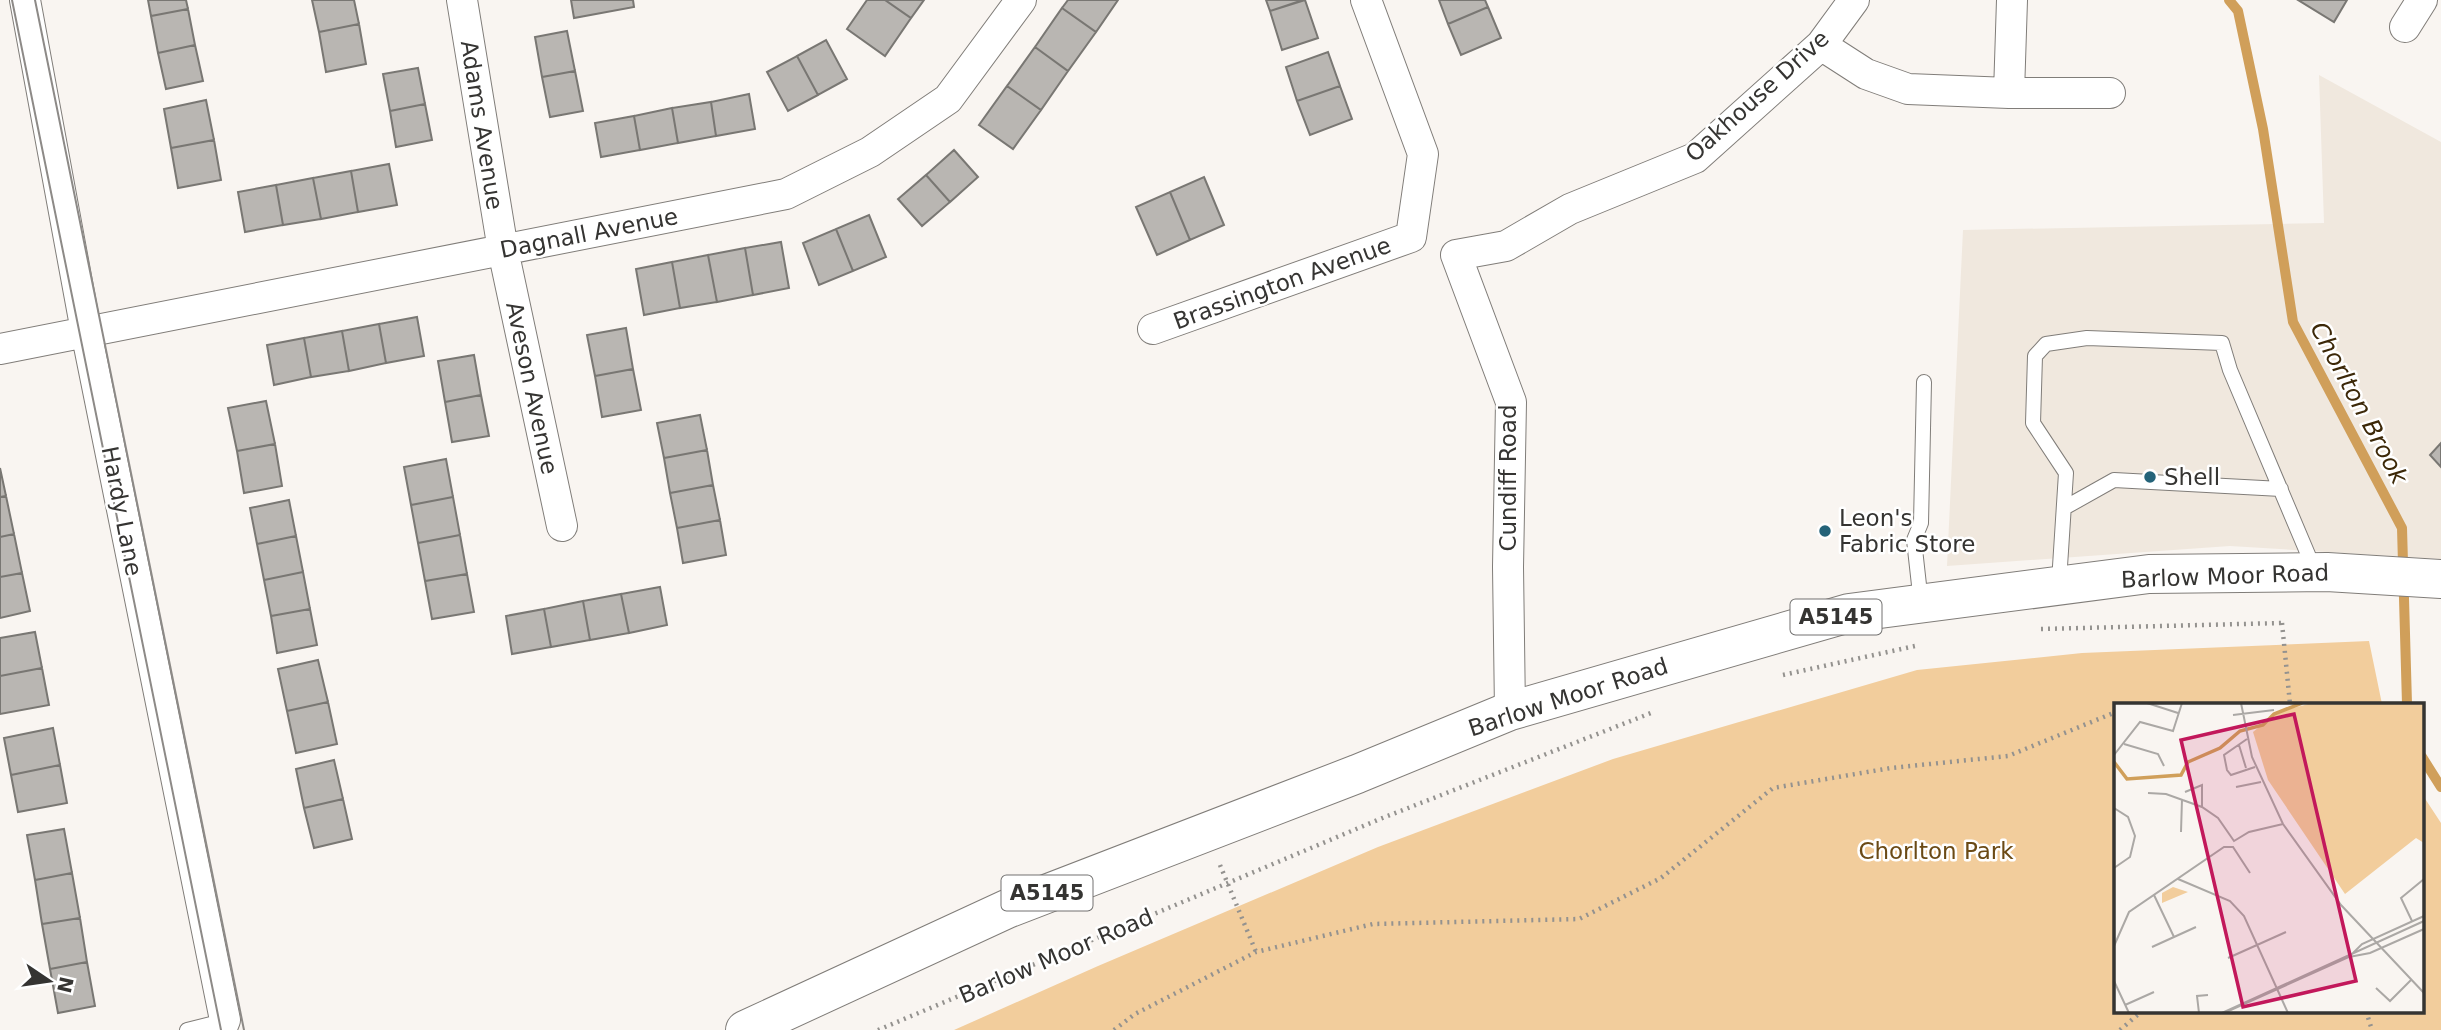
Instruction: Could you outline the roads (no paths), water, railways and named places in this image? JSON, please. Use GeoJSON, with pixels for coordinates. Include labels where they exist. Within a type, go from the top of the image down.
{"type":"FeatureCollection","features":[{"type":"Feature","properties":{"kind":"main road","name":"Barlow Moor Road"},"geometry":{"type":"LineString","coordinates":[[746,1030],[1007,909],[1357,774],[1510,710],[1849,613],[2161,573],[2331,572],[2441,579]]}},
{"type":"Feature","properties":{"kind":"street","name":"Hardy Lane"},"geometry":{"type":"LineString","coordinates":[[25,0],[86,331],[227,1027]]}},
{"type":"Feature","properties":{"kind":"street","name":"Adams Avenue"},"geometry":{"type":"LineString","coordinates":[[462,0],[502,250]]}},
{"type":"Feature","properties":{"kind":"street","name":"Dagnall Avenue"},"geometry":{"type":"LineString","coordinates":[[0,349],[786,194],[870,152],[948,99],[1021,0]]}},
{"type":"Feature","properties":{"kind":"street","name":"Brassington Avenue"},"geometry":{"type":"LineString","coordinates":[[1153,329],[1411,237],[1423,155],[1366,0]]}},
{"type":"Feature","properties":{"kind":"street","name":"Oakhouse Drive"},"geometry":{"type":"LineString","coordinates":[[1456,255],[1506,246],[1570,209],[1695,158],[1821,46],[1854,0]]}},
{"type":"Feature","properties":{"kind":"street"},"geometry":{"type":"LineString","coordinates":[[2009,93],[2012,0]]}},
{"type":"Feature","properties":{"kind":"street"},"geometry":{"type":"LineString","coordinates":[[2405,27],[2422,0]]}},
{"type":"Feature","properties":{"kind":"street"},"geometry":{"type":"LineString","coordinates":[[1821,46],[1866,74],[1908,89],[2110,93]]}},
{"type":"Feature","properties":{"kind":"street","name":"Aveson Avenue"},"geometry":{"type":"LineString","coordinates":[[502,250],[562,526]]}},
{"type":"Feature","properties":{"kind":"street","name":"Cundiff Road"},"geometry":{"type":"LineString","coordinates":[[1456,255],[1511,402],[1508,566],[1510,710]]}},
{"type":"Feature","properties":{"kind":"lane"},"geometry":{"type":"LineString","coordinates":[[2059,586],[2066,473],[2033,423],[2035,356],[2046,344],[2087,338],[2222,343],[2230,370],[2281,489],[2331,572]]}},
{"type":"Feature","properties":{"kind":"lane"},"geometry":{"type":"LineString","coordinates":[[1921,604],[1914,540],[1921,523],[1924,382]]}},
{"type":"Feature","properties":{"kind":"lane"},"geometry":{"type":"LineString","coordinates":[[2064,508],[2114,480],[2281,489]]}},
{"type":"Feature","properties":{"kind":"lane"},"geometry":{"type":"LineString","coordinates":[[187,1030],[227,1027]]}},
{"type":"Feature","properties":{"kind":"waterway","name":"Chorlton Brook"},"geometry":{"type":"LineString","coordinates":[[2229,0],[2238,11],[2263,129],[2293,322],[2402,528],[2407,703]]}},
{"type":"Feature","properties":{"kind":"waterway","name":"Chorlton Brook"},"geometry":{"type":"LineString","coordinates":[[2424,760],[2441,787]]}},
{"type":"Feature","properties":{"kind":"tram line"},"geometry":{"type":"LineString","coordinates":[[12,0],[221,1030]]}},
{"type":"Feature","properties":{"kind":"tram line"},"geometry":{"type":"LineString","coordinates":[[35,0],[244,1030]]}},
{"type":"Feature","properties":{"kind":"place","name":"Shell"},"geometry":{"type":"Point","coordinates":[2150,477]}},
{"type":"Feature","properties":{"kind":"place","name":"Leon's Fabric Store"},"geometry":{"type":"Point","coordinates":[1825,531]}},
{"type":"Feature","properties":{"kind":"park label","name":"Chorlton Park"},"geometry":{"type":"Point","coordinates":[1936,851]}}]}
